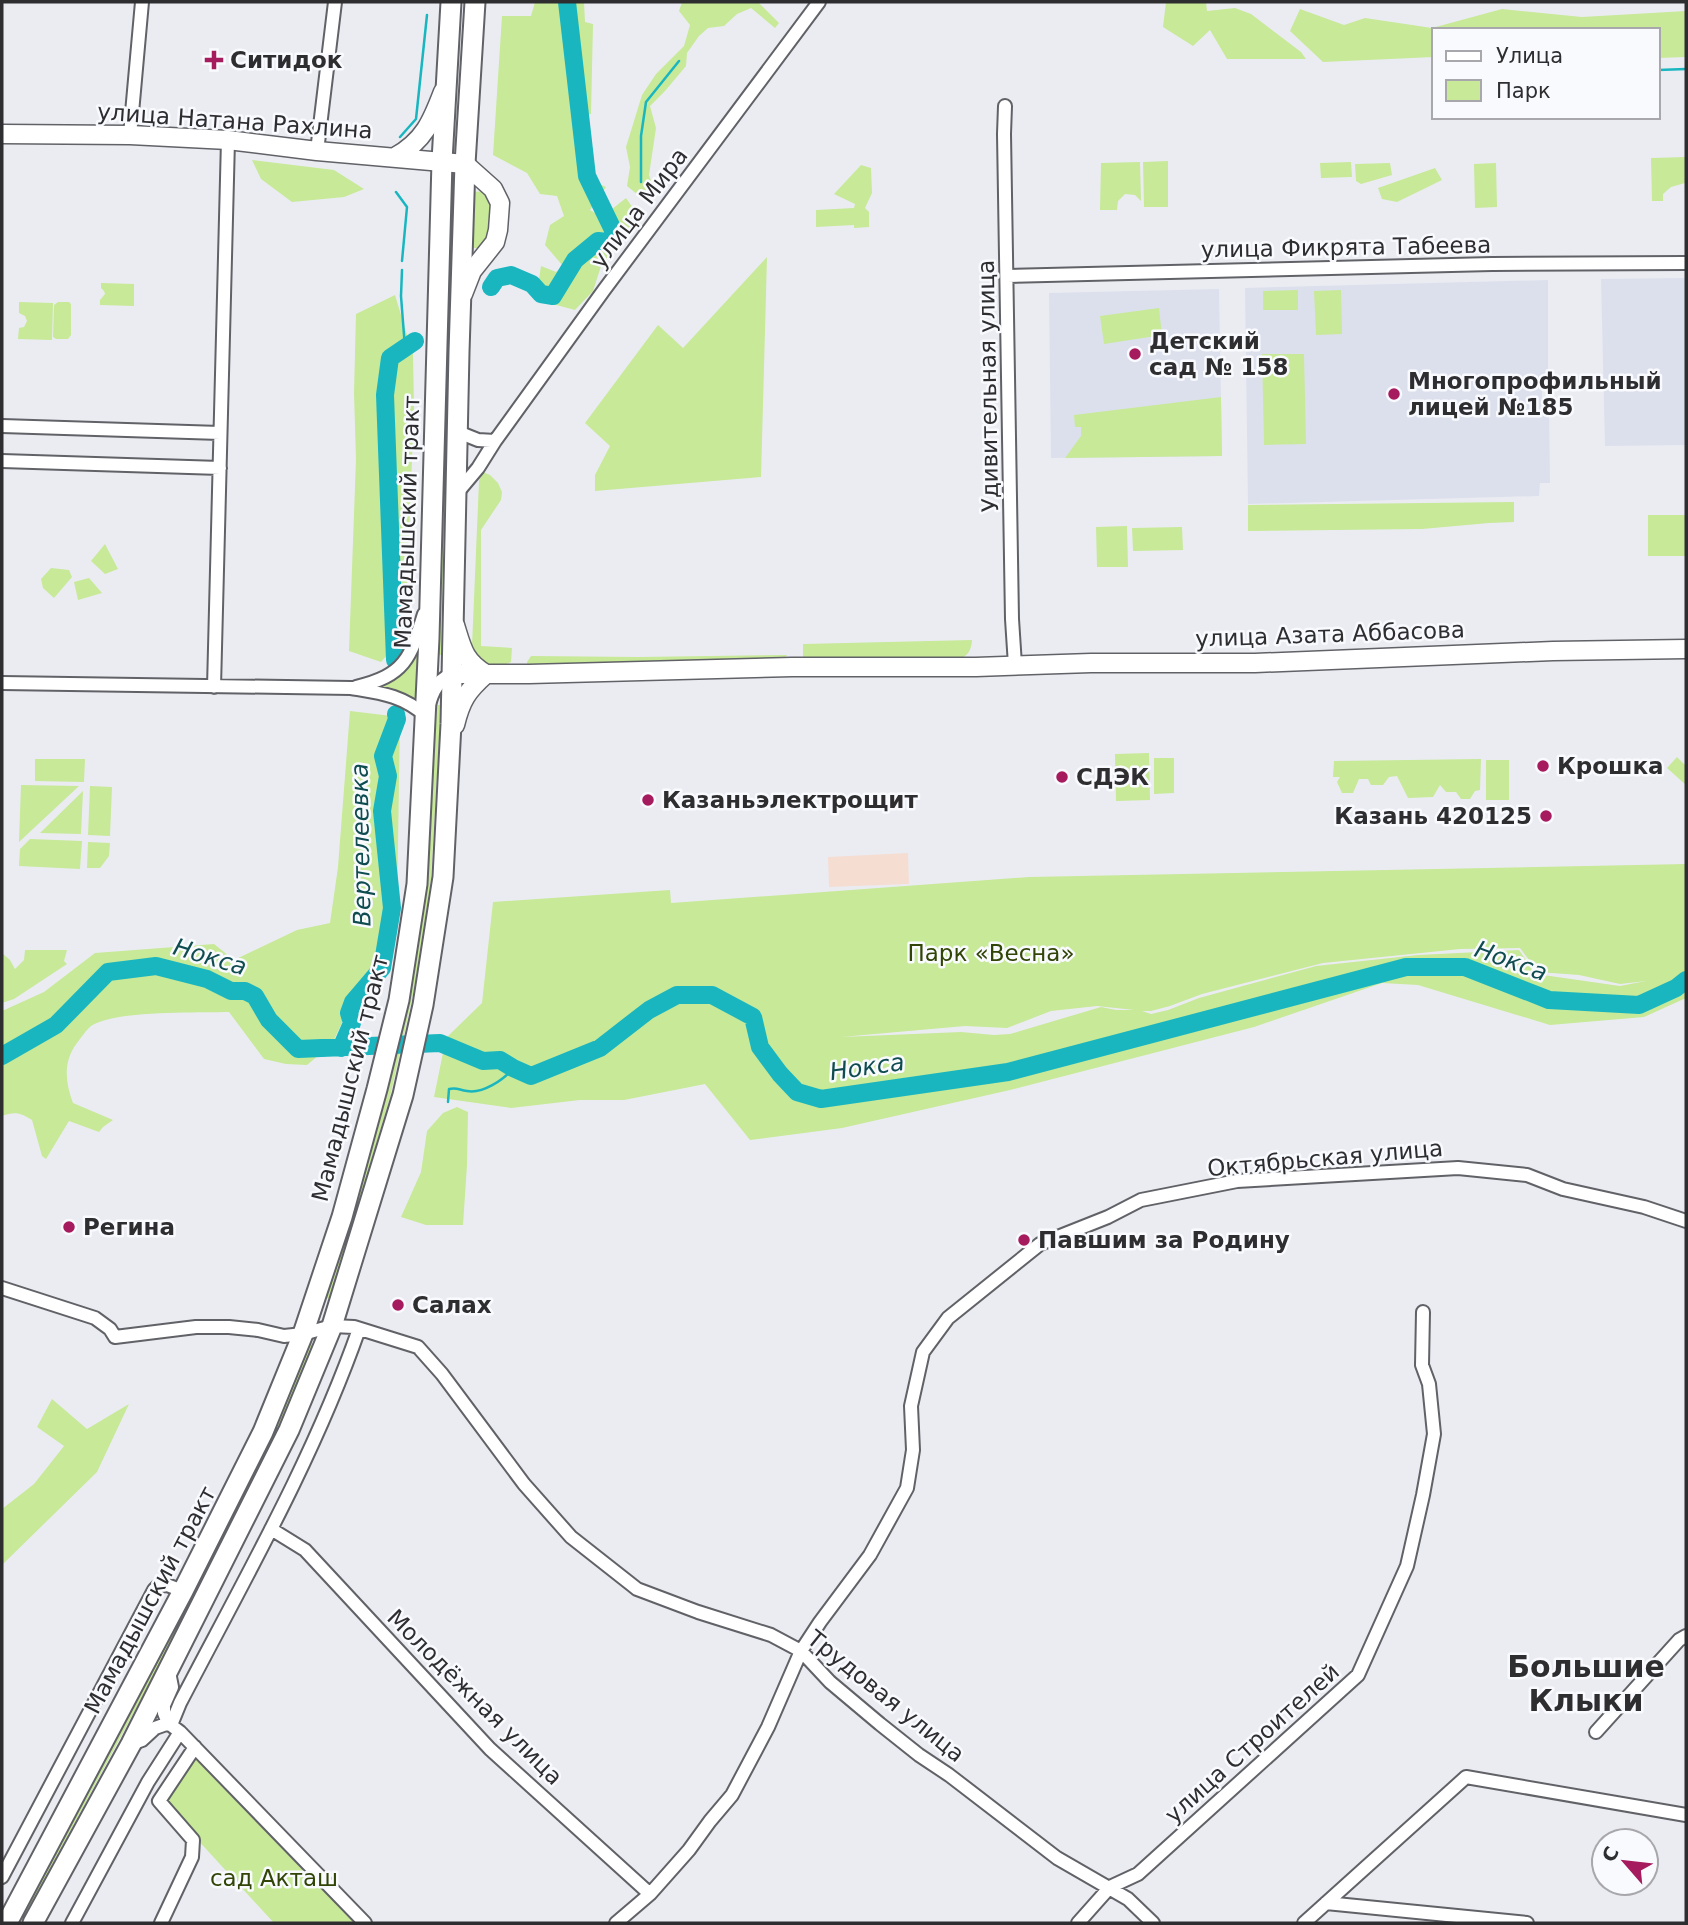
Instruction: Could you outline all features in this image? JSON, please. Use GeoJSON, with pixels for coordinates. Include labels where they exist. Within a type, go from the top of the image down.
{"type":"FeatureCollection","features":[{"type":"Feature","properties":{"kind":"main road","name":"Мамадышский тракт"},"geometry":{"type":"LineString","coordinates":[[7,1923],[183,1591],[257,1444],[303,1334],[342,1217],[399,1000],[417,884],[426,716],[442,161],[451,2]]}},
{"type":"Feature","properties":{"kind":"main road","name":"Мамадышский тракт"},"geometry":{"type":"LineString","coordinates":[[33,1923],[169,1672],[289,1430],[332,1326],[403,1095],[423,1006],[443,877],[450,748],[465,163],[475,2]]}},
{"type":"Feature","properties":{"kind":"street"},"geometry":{"type":"LineString","coordinates":[[130,135],[142,2]]}},
{"type":"Feature","properties":{"kind":"street"},"geometry":{"type":"LineString","coordinates":[[317,151],[335,2]]}},
{"type":"Feature","properties":{"kind":"street","name":"улица Мира"},"geometry":{"type":"LineString","coordinates":[[457,492],[478,468],[620,268],[819,2]]}},
{"type":"Feature","properties":{"kind":"street"},"geometry":{"type":"LineString","coordinates":[[395,157],[409,149],[424,133],[446,83]]}},
{"type":"Feature","properties":{"kind":"street","name":"Удивительная улица"},"geometry":{"type":"LineString","coordinates":[[1005,106],[1012,619],[1015,665]]}},
{"type":"Feature","properties":{"kind":"street","name":"улица Натана Рахлина"},"geometry":{"type":"LineString","coordinates":[[2,134],[130,135],[228,140],[317,151],[465,163]]}},
{"type":"Feature","properties":{"kind":"street"},"geometry":{"type":"LineString","coordinates":[[214,687],[228,140]]}},
{"type":"Feature","properties":{"kind":"street"},"geometry":{"type":"LineString","coordinates":[[461,300],[471,271],[495,243],[500,203],[493,188],[465,163]]}},
{"type":"Feature","properties":{"kind":"street","name":"улица Фикрята Табеева"},"geometry":{"type":"LineString","coordinates":[[1007,276],[1481,264],[1686,263]]}},
{"type":"Feature","properties":{"kind":"street"},"geometry":{"type":"LineString","coordinates":[[2,426],[220,433]]}},
{"type":"Feature","properties":{"kind":"street"},"geometry":{"type":"LineString","coordinates":[[458,432],[478,440],[495,441]]}},
{"type":"Feature","properties":{"kind":"street"},"geometry":{"type":"LineString","coordinates":[[2,461],[219,468]]}},
{"type":"Feature","properties":{"kind":"street"},"geometry":{"type":"LineString","coordinates":[[351,688],[387,677],[402,665],[410,654],[431,594]]}},
{"type":"Feature","properties":{"kind":"street"},"geometry":{"type":"LineString","coordinates":[[450,748],[459,708],[465,695],[470,687],[486,674],[474,667],[465,656],[453,618]]}},
{"type":"Feature","properties":{"kind":"street","name":"улица Азата Аббасова"},"geometry":{"type":"LineString","coordinates":[[452,674],[792,667],[1255,663],[1553,651],[1686,649]]}},
{"type":"Feature","properties":{"kind":"street"},"geometry":{"type":"LineString","coordinates":[[2,683],[351,688],[391,695],[415,706],[426,716],[438,684],[452,674]]}},
{"type":"Feature","properties":{"kind":"street","name":"Октябрьская улица"},"geometry":{"type":"LineString","coordinates":[[616,1923],[650,1894],[732,1795],[768,1727],[801,1651],[870,1555],[907,1488],[913,1450],[911,1406],[923,1352],[948,1318],[1040,1244],[1108,1217],[1141,1200],[1237,1181],[1458,1168],[1527,1175],[1563,1189],[1644,1207],[1686,1220]]}},
{"type":"Feature","properties":{"kind":"street"},"geometry":{"type":"LineString","coordinates":[[2,1287],[95,1318],[110,1329],[115,1337],[196,1327],[229,1327],[284,1336],[332,1326]]}},
{"type":"Feature","properties":{"kind":"street","name":"улица Строителей"},"geometry":{"type":"LineString","coordinates":[[1078,1923],[1110,1887],[1138,1874],[1358,1675],[1407,1566],[1434,1434],[1429,1384],[1422,1365],[1423,1312]]}},
{"type":"Feature","properties":{"kind":"street","name":"Трудовая улица"},"geometry":{"type":"LineString","coordinates":[[332,1326],[359,1329],[418,1347],[524,1484],[571,1537],[637,1589],[771,1635],[801,1651],[830,1682],[919,1755],[1057,1858],[1128,1899],[1153,1923]]}},
{"type":"Feature","properties":{"kind":"street"},"geometry":{"type":"LineString","coordinates":[[72,1923],[148,1782],[173,1727],[180,1703],[298,1479],[337,1389],[359,1329]]}},
{"type":"Feature","properties":{"kind":"street","name":"Молодёжная улица"},"geometry":{"type":"LineString","coordinates":[[271,1529],[305,1550],[490,1749],[650,1894]]}},
{"type":"Feature","properties":{"kind":"street"},"geometry":{"type":"LineString","coordinates":[[2,1877],[154,1590],[158,1586],[167,1585],[183,1591]]}},
{"type":"Feature","properties":{"kind":"street"},"geometry":{"type":"LineString","coordinates":[[1595,1732],[1679,1640],[1686,1636]]}},
{"type":"Feature","properties":{"kind":"street"},"geometry":{"type":"LineString","coordinates":[[169,1672],[172,1687],[164,1704],[164,1713],[173,1727],[365,1923]]}},
{"type":"Feature","properties":{"kind":"street"},"geometry":{"type":"LineString","coordinates":[[131,1744],[142,1740],[155,1728],[173,1727]]}},
{"type":"Feature","properties":{"kind":"street"},"geometry":{"type":"LineString","coordinates":[[161,1923],[192,1857],[193,1840],[159,1801],[195,1747]]}},
{"type":"Feature","properties":{"kind":"street"},"geometry":{"type":"LineString","coordinates":[[1304,1923],[1466,1777],[1686,1815]]}},
{"type":"Feature","properties":{"kind":"street"},"geometry":{"type":"LineString","coordinates":[[1326,1903],[1527,1923]]}},
{"type":"Feature","properties":{"kind":"shaded area"},"geometry":{"type":"Polygon","coordinates":[[[1686,278],[1686,445],[1605,446],[1601,279],[1686,278]]]}},
{"type":"Feature","properties":{"kind":"shaded area","name":"Многопрофильный лицей №185"},"geometry":{"type":"Polygon","coordinates":[[[1548,280],[1548,375],[1542,379],[1542,399],[1549,404],[1550,483],[1540,483],[1539,496],[1248,504],[1245,288],[1548,280]]]}},
{"type":"Feature","properties":{"kind":"shaded area","name":"Детский сад № 158"},"geometry":{"type":"Polygon","coordinates":[[[1219,289],[1222,456],[1051,458],[1049,293],[1219,289]]]}},
{"type":"Feature","properties":{"kind":"shaded area"},"geometry":{"type":"Polygon","coordinates":[[[908,853],[909,884],[829,887],[828,857],[908,853]]]}},
{"type":"Feature","properties":{"kind":"green space"},"geometry":{"type":"Polygon","coordinates":[[[535,2],[584,2],[585,22],[593,24],[591,114],[582,115],[591,180],[606,187],[590,210],[602,217],[626,198],[642,221],[602,263],[593,291],[575,310],[545,302],[538,286],[541,266],[556,272],[563,266],[545,245],[550,225],[564,216],[557,196],[540,194],[527,173],[493,155],[502,16],[531,16],[535,2]]]}},
{"type":"Feature","properties":{"kind":"green space"},"geometry":{"type":"Polygon","coordinates":[[[682,2],[758,2],[779,23],[775,28],[751,8],[737,14],[724,26],[708,28],[699,36],[687,53],[686,66],[650,106],[656,128],[649,175],[657,197],[638,195],[627,186],[630,167],[626,147],[642,95],[656,74],[684,46],[690,25],[679,11],[682,2]]]}},
{"type":"Feature","properties":{"kind":"green space"},"geometry":{"type":"Polygon","coordinates":[[[1166,2],[1206,2],[1207,11],[1235,8],[1251,14],[1301,52],[1306,59],[1227,59],[1210,30],[1193,46],[1163,27],[1166,2]]]}},
{"type":"Feature","properties":{"kind":"green space"},"geometry":{"type":"Polygon","coordinates":[[[1300,9],[1344,25],[1365,18],[1432,28],[1432,57],[1323,62],[1290,31],[1300,9]]]}},
{"type":"Feature","properties":{"kind":"green space"},"geometry":{"type":"Polygon","coordinates":[[[1502,9],[1582,17],[1686,11],[1686,57],[1660,58],[1660,28],[1432,28],[1502,9]]]}},
{"type":"Feature","properties":{"kind":"green space"},"geometry":{"type":"Polygon","coordinates":[[[1686,157],[1686,186],[1685,183],[1671,187],[1663,194],[1663,201],[1652,201],[1651,158],[1686,157]]]}},
{"type":"Feature","properties":{"kind":"green space"},"geometry":{"type":"Polygon","coordinates":[[[252,160],[334,170],[364,189],[344,197],[292,202],[261,179],[252,160]]]}},
{"type":"Feature","properties":{"kind":"green space"},"geometry":{"type":"Polygon","coordinates":[[[1168,161],[1168,207],[1144,207],[1143,162],[1168,161]]]}},
{"type":"Feature","properties":{"kind":"green space"},"geometry":{"type":"Polygon","coordinates":[[[1140,162],[1141,201],[1135,195],[1125,194],[1118,201],[1117,210],[1100,210],[1101,163],[1140,162]]]}},
{"type":"Feature","properties":{"kind":"green space"},"geometry":{"type":"Polygon","coordinates":[[[1351,162],[1352,177],[1321,178],[1320,163],[1351,162]]]}},
{"type":"Feature","properties":{"kind":"green space"},"geometry":{"type":"Polygon","coordinates":[[[1390,163],[1392,175],[1361,184],[1356,181],[1355,164],[1390,163]]]}},
{"type":"Feature","properties":{"kind":"green space"},"geometry":{"type":"Polygon","coordinates":[[[1496,163],[1497,207],[1475,208],[1474,164],[1496,163]]]}},
{"type":"Feature","properties":{"kind":"green space"},"geometry":{"type":"Polygon","coordinates":[[[861,165],[871,168],[872,193],[865,208],[869,212],[869,227],[816,227],[816,210],[854,208],[855,204],[834,194],[861,165]]]}},
{"type":"Feature","properties":{"kind":"green space"},"geometry":{"type":"Polygon","coordinates":[[[1435,168],[1442,180],[1397,202],[1382,199],[1378,188],[1435,168]]]}},
{"type":"Feature","properties":{"kind":"green space"},"geometry":{"type":"Polygon","coordinates":[[[447,181],[452,181],[441,655],[436,656],[447,181]]]}},
{"type":"Feature","properties":{"kind":"green space"},"geometry":{"type":"Polygon","coordinates":[[[486,191],[492,200],[488,234],[481,248],[470,248],[472,192],[486,191]]]}},
{"type":"Feature","properties":{"kind":"green space"},"geometry":{"type":"Polygon","coordinates":[[[767,257],[761,477],[595,491],[595,475],[610,446],[585,423],[658,325],[683,348],[767,257]]]}},
{"type":"Feature","properties":{"kind":"green space"},"geometry":{"type":"Polygon","coordinates":[[[101,283],[134,284],[134,306],[100,305],[105,294],[101,283]]]}},
{"type":"Feature","properties":{"kind":"green space"},"geometry":{"type":"Polygon","coordinates":[[[1298,290],[1298,310],[1263,310],[1263,291],[1298,290]]]}},
{"type":"Feature","properties":{"kind":"green space"},"geometry":{"type":"Polygon","coordinates":[[[1341,290],[1342,334],[1316,335],[1314,291],[1341,290]]]}},
{"type":"Feature","properties":{"kind":"green space"},"geometry":{"type":"Polygon","coordinates":[[[395,295],[413,355],[414,410],[405,634],[381,662],[349,651],[356,459],[356,314],[395,295]]]}},
{"type":"Feature","properties":{"kind":"green space"},"geometry":{"type":"Polygon","coordinates":[[[19,302],[53,303],[52,340],[18,339],[19,328],[24,327],[27,321],[25,316],[19,313],[19,302]]]}},
{"type":"Feature","properties":{"kind":"green space"},"geometry":{"type":"Polygon","coordinates":[[[58,302],[71,304],[71,335],[68,339],[53,337],[54,305],[58,302]]]}},
{"type":"Feature","properties":{"kind":"green space"},"geometry":{"type":"Polygon","coordinates":[[[1159,308],[1162,335],[1104,344],[1100,316],[1159,308]]]}},
{"type":"Feature","properties":{"kind":"green space"},"geometry":{"type":"Polygon","coordinates":[[[1262,354],[1304,354],[1306,444],[1264,445],[1262,354]]]}},
{"type":"Feature","properties":{"kind":"green space"},"geometry":{"type":"Polygon","coordinates":[[[1221,397],[1222,456],[1065,458],[1081,436],[1081,427],[1075,427],[1074,415],[1221,397]]]}},
{"type":"Feature","properties":{"kind":"green space"},"geometry":{"type":"Polygon","coordinates":[[[483,472],[498,483],[502,492],[501,500],[481,530],[481,646],[512,648],[511,662],[499,667],[480,663],[472,646],[479,481],[483,472]]]}},
{"type":"Feature","properties":{"kind":"green space"},"geometry":{"type":"Polygon","coordinates":[[[1514,502],[1514,522],[1422,529],[1248,531],[1248,505],[1514,502]]]}},
{"type":"Feature","properties":{"kind":"green space"},"geometry":{"type":"Polygon","coordinates":[[[1648,515],[1686,515],[1686,556],[1648,556],[1648,515]]]}},
{"type":"Feature","properties":{"kind":"green space"},"geometry":{"type":"Polygon","coordinates":[[[1127,526],[1128,567],[1097,567],[1096,527],[1127,526]]]}},
{"type":"Feature","properties":{"kind":"green space"},"geometry":{"type":"Polygon","coordinates":[[[1182,527],[1183,550],[1133,551],[1132,528],[1182,527]]]}},
{"type":"Feature","properties":{"kind":"green space"},"geometry":{"type":"Polygon","coordinates":[[[105,544],[118,569],[105,574],[91,561],[105,544]]]}},
{"type":"Feature","properties":{"kind":"green space"},"geometry":{"type":"Polygon","coordinates":[[[51,568],[69,570],[72,577],[54,598],[43,588],[41,579],[51,568]]]}},
{"type":"Feature","properties":{"kind":"green space"},"geometry":{"type":"Polygon","coordinates":[[[89,578],[102,593],[78,600],[74,582],[89,578]]]}},
{"type":"Feature","properties":{"kind":"green space"},"geometry":{"type":"Polygon","coordinates":[[[972,640],[968,654],[956,661],[803,660],[803,644],[972,640]]]}},
{"type":"Feature","properties":{"kind":"green space"},"geometry":{"type":"Polygon","coordinates":[[[418,644],[418,704],[376,689],[402,671],[418,644]]]}},
{"type":"Feature","properties":{"kind":"green space"},"geometry":{"type":"Polygon","coordinates":[[[787,655],[782,661],[527,666],[531,656],[787,655]]]}},
{"type":"Feature","properties":{"kind":"green space"},"geometry":{"type":"Polygon","coordinates":[[[437,705],[441,705],[431,879],[423,950],[390,1097],[330,1299],[324,1297],[387,1095],[417,951],[425,880],[437,705]]]}},
{"type":"Feature","properties":{"kind":"green space"},"geometry":{"type":"Polygon","coordinates":[[[350,711],[400,717],[397,908],[381,982],[347,1012],[332,1044],[307,1065],[264,1059],[229,1012],[137,1015],[118,1017],[91,1026],[69,1057],[68,1087],[73,1103],[113,1120],[99,1132],[69,1121],[46,1159],[42,1156],[32,1120],[18,1114],[2,1116],[2,1011],[44,992],[95,953],[214,944],[234,960],[297,930],[330,923],[338,867],[350,711]]]}},
{"type":"Feature","properties":{"kind":"green space"},"geometry":{"type":"Polygon","coordinates":[[[1149,753],[1150,800],[1116,801],[1115,754],[1149,753]]]}},
{"type":"Feature","properties":{"kind":"green space"},"geometry":{"type":"Polygon","coordinates":[[[1677,757],[1686,766],[1686,785],[1667,768],[1677,757]]]}},
{"type":"Feature","properties":{"kind":"green space"},"geometry":{"type":"Polygon","coordinates":[[[1154,758],[1174,758],[1174,793],[1154,794],[1154,758]]]}},
{"type":"Feature","properties":{"kind":"green space"},"geometry":{"type":"Polygon","coordinates":[[[35,759],[85,759],[84,782],[35,781],[35,759]]]}},
{"type":"Feature","properties":{"kind":"green space"},"geometry":{"type":"Polygon","coordinates":[[[1481,759],[1480,790],[1475,791],[1470,799],[1461,799],[1456,792],[1446,792],[1440,785],[1433,797],[1408,798],[1397,776],[1389,777],[1383,785],[1371,785],[1368,779],[1359,779],[1353,793],[1342,793],[1337,782],[1340,777],[1333,777],[1334,761],[1481,759]]]}},
{"type":"Feature","properties":{"kind":"green space"},"geometry":{"type":"Polygon","coordinates":[[[1486,760],[1509,760],[1509,800],[1486,800],[1486,760]]]}},
{"type":"Feature","properties":{"kind":"green space"},"geometry":{"type":"Polygon","coordinates":[[[21,785],[79,786],[19,842],[21,785]]]}},
{"type":"Feature","properties":{"kind":"green space"},"geometry":{"type":"Polygon","coordinates":[[[90,786],[112,787],[110,836],[88,835],[90,786]]]}},
{"type":"Feature","properties":{"kind":"green space"},"geometry":{"type":"Polygon","coordinates":[[[83,791],[81,834],[40,833],[83,791]]]}},
{"type":"Feature","properties":{"kind":"green space"},"geometry":{"type":"Polygon","coordinates":[[[30,839],[82,841],[80,869],[19,866],[20,849],[30,839]]]}},
{"type":"Feature","properties":{"kind":"green space"},"geometry":{"type":"Polygon","coordinates":[[[88,842],[110,843],[109,856],[100,868],[87,868],[88,842]]]}},
{"type":"Feature","properties":{"kind":"green space","name":"Парк «Весна»"},"geometry":{"type":"Polygon","coordinates":[[[1686,864],[1686,998],[1644,1017],[1550,1025],[1418,985],[1382,983],[1254,1027],[1010,1090],[842,1128],[750,1140],[705,1084],[624,1100],[580,1100],[511,1108],[434,1097],[446,1038],[482,1003],[493,902],[670,890],[671,903],[1029,877],[1686,864]],[[1520,948],[1460,949],[1323,963],[1202,994],[1170,1006],[1142,1011],[1151,1014],[1168,1010],[1199,998],[1316,966],[1418,955],[1519,950],[1536,974],[1620,986],[1646,981],[1620,984],[1579,975],[1538,972],[1520,948]],[[1097,1006],[1051,1011],[1007,1028],[965,1026],[841,1037],[961,1032],[1010,1034],[1101,1007],[1134,1010],[1097,1006]]]}},
{"type":"Feature","properties":{"kind":"green space"},"geometry":{"type":"Polygon","coordinates":[[[25,950],[67,950],[64,961],[67,964],[14,999],[2,1003],[2,953],[15,969],[24,960],[25,950]]]}},
{"type":"Feature","properties":{"kind":"green space"},"geometry":{"type":"Polygon","coordinates":[[[457,1107],[468,1112],[463,1225],[426,1225],[401,1217],[421,1172],[427,1131],[443,1113],[457,1107]]]}},
{"type":"Feature","properties":{"kind":"green space"},"geometry":{"type":"Polygon","coordinates":[[[311,1343],[317,1345],[212,1565],[21,1923],[14,1923],[275,1427],[311,1343]]]}},
{"type":"Feature","properties":{"kind":"green space"},"geometry":{"type":"Polygon","coordinates":[[[52,1399],[87,1429],[129,1404],[97,1472],[2,1565],[2,1509],[34,1484],[64,1446],[37,1427],[52,1399]]]}},
{"type":"Feature","properties":{"kind":"green space","name":"сад Акташ"},"geometry":{"type":"Polygon","coordinates":[[[197,1752],[358,1923],[274,1923],[163,1802],[197,1752]]]}},
{"type":"Feature","properties":{"kind":"waterway","name":"Вертелеевка"},"geometry":{"type":"LineString","coordinates":[[491,287],[497,278],[511,275],[532,284],[541,294],[553,296],[575,260],[598,241],[608,242],[616,236],[587,176],[567,2]]}},
{"type":"Feature","properties":{"kind":"waterway"},"geometry":{"type":"LineString","coordinates":[[400,137],[416,119],[427,15]]}},
{"type":"Feature","properties":{"kind":"waterway"},"geometry":{"type":"LineString","coordinates":[[641,182],[641,136],[646,102],[679,61]]}},
{"type":"Feature","properties":{"kind":"waterway"},"geometry":{"type":"LineString","coordinates":[[1660,70],[1686,69]]}},
{"type":"Feature","properties":{"kind":"waterway"},"geometry":{"type":"LineString","coordinates":[[396,192],[407,207],[402,261]]}},
{"type":"Feature","properties":{"kind":"waterway"},"geometry":{"type":"LineString","coordinates":[[402,270],[405,348]]}},
{"type":"Feature","properties":{"kind":"waterway","name":"Вертелеевка"},"geometry":{"type":"LineString","coordinates":[[395,660],[385,395],[390,358],[415,341]]}},
{"type":"Feature","properties":{"kind":"waterway","name":"Вертелеевка"},"geometry":{"type":"LineString","coordinates":[[341,1048],[352,1023],[349,1013],[353,1002],[382,968],[392,908],[382,811],[388,776],[383,756],[397,719],[396,714]]}},
{"type":"Feature","properties":{"kind":"waterway","name":"Нокса"},"geometry":{"type":"LineString","coordinates":[[2,1056],[56,1025],[108,972],[156,966],[207,979],[231,991],[245,991],[255,996],[269,1020],[298,1049],[440,1043],[483,1061],[500,1060],[531,1076],[600,1048],[649,1010],[677,995],[712,995],[753,1017],[760,1047],[780,1074],[797,1092],[821,1099],[1008,1072],[1406,967],[1465,967],[1549,1000],[1639,1005],[1676,988],[1686,980]]}},
{"type":"Feature","properties":{"kind":"waterway"},"geometry":{"type":"LineString","coordinates":[[448,1102],[449,1089],[473,1091],[486,1088],[513,1068]]}},
{"type":"Feature","properties":{"kind":"place","name":"Ситидок"},"geometry":{"type":"Point","coordinates":[214,60]}},
{"type":"Feature","properties":{"kind":"place","name":"Детский сад № 158"},"geometry":{"type":"Point","coordinates":[1135,354]}},
{"type":"Feature","properties":{"kind":"place","name":"Многопрофильный лицей №185"},"geometry":{"type":"Point","coordinates":[1394,394]}},
{"type":"Feature","properties":{"kind":"place","name":"Крошка"},"geometry":{"type":"Point","coordinates":[1543,766]}},
{"type":"Feature","properties":{"kind":"place","name":"СДЭК"},"geometry":{"type":"Point","coordinates":[1062,777]}},
{"type":"Feature","properties":{"kind":"place","name":"Казаньэлектрощит"},"geometry":{"type":"Point","coordinates":[648,800]}},
{"type":"Feature","properties":{"kind":"place","name":"Казань 420125"},"geometry":{"type":"Point","coordinates":[1546,816]}},
{"type":"Feature","properties":{"kind":"place","name":"Регина"},"geometry":{"type":"Point","coordinates":[69,1227]}},
{"type":"Feature","properties":{"kind":"place","name":"Павшим за Родину"},"geometry":{"type":"Point","coordinates":[1024,1240]}},
{"type":"Feature","properties":{"kind":"place","name":"Салах"},"geometry":{"type":"Point","coordinates":[398,1305]}},
{"type":"Feature","properties":{"kind":"district","name":"Большие Клыки"},"geometry":{"type":"Point","coordinates":[1586,1683]}}]}
